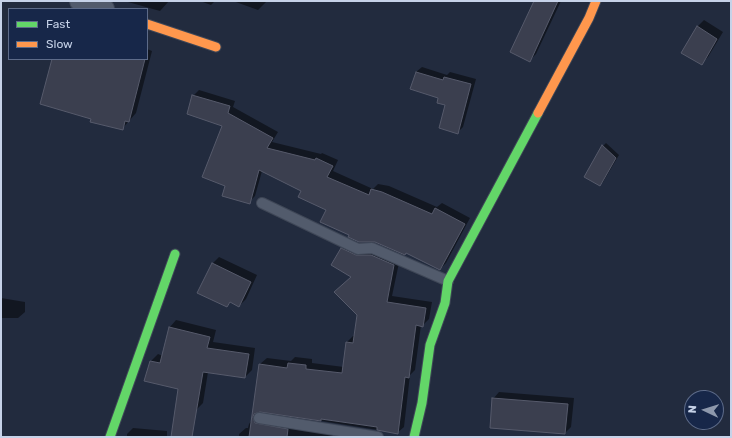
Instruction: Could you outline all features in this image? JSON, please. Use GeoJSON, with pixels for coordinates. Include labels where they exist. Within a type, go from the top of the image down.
{"type":"FeatureCollection","features":[{"type":"Feature","properties":{"kind":"street"},"geometry":{"type":"LineString","coordinates":[[80,1],[101,8]]}},
{"type":"Feature","properties":{"kind":"street"},"geometry":{"type":"LineString","coordinates":[[414,437],[422,404],[430,345],[445,303],[448,281],[589,18],[596,1]]}},
{"type":"Feature","properties":{"kind":"street"},"geometry":{"type":"LineString","coordinates":[[148,24],[216,47]]}},
{"type":"Feature","properties":{"kind":"street"},"geometry":{"type":"LineString","coordinates":[[110,437],[175,254]]}},
{"type":"Feature","properties":{"kind":"lane"},"geometry":{"type":"LineString","coordinates":[[262,203],[358,249],[372,248],[448,281]]}},
{"type":"Feature","properties":{"kind":"lane"},"geometry":{"type":"LineString","coordinates":[[259,418],[378,437]]}},
{"type":"Feature","properties":{"kind":"building"},"geometry":{"type":"Polygon","coordinates":[[[534,1],[558,1],[530,62],[510,52],[534,1]]]}},
{"type":"Feature","properties":{"kind":"building"},"geometry":{"type":"Polygon","coordinates":[[[697,26],[717,39],[702,65],[681,53],[697,26]]]}},
{"type":"Feature","properties":{"kind":"building"},"geometry":{"type":"Polygon","coordinates":[[[52,60],[145,60],[129,122],[125,121],[123,130],[90,122],[91,119],[40,104],[52,60]]]}},
{"type":"Feature","properties":{"kind":"building"},"geometry":{"type":"Polygon","coordinates":[[[416,72],[443,80],[444,77],[471,84],[458,134],[439,128],[445,105],[437,103],[438,98],[410,89],[416,72]]]}},
{"type":"Feature","properties":{"kind":"building"},"geometry":{"type":"Polygon","coordinates":[[[192,95],[230,106],[228,113],[273,138],[267,148],[315,160],[316,158],[333,166],[327,177],[369,195],[371,189],[382,192],[432,214],[435,208],[465,224],[440,270],[406,253],[405,255],[375,242],[359,242],[348,237],[349,235],[320,222],[326,210],[298,197],[301,191],[259,170],[250,204],[222,196],[225,186],[202,177],[222,126],[187,114],[192,95]]]}},
{"type":"Feature","properties":{"kind":"building"},"geometry":{"type":"Polygon","coordinates":[[[602,145],[616,158],[600,186],[584,177],[602,145]]]}},
{"type":"Feature","properties":{"kind":"building"},"geometry":{"type":"Polygon","coordinates":[[[341,248],[356,255],[371,255],[394,265],[387,302],[426,308],[423,327],[416,325],[409,378],[405,377],[398,434],[377,430],[377,427],[260,412],[254,414],[253,417],[255,423],[288,429],[287,437],[249,437],[259,364],[287,368],[288,363],[306,365],[306,369],[342,373],[346,342],[353,343],[357,315],[334,292],[351,277],[331,265],[341,248]]]}},
{"type":"Feature","properties":{"kind":"building"},"geometry":{"type":"Polygon","coordinates":[[[212,263],[251,282],[239,307],[230,302],[227,307],[197,293],[212,263]]]}},
{"type":"Feature","properties":{"kind":"building"},"geometry":{"type":"Polygon","coordinates":[[[169,327],[210,337],[207,348],[249,354],[245,378],[203,372],[192,437],[171,437],[178,389],[144,381],[150,361],[160,363],[169,327]]]}},
{"type":"Feature","properties":{"kind":"building"},"geometry":{"type":"Polygon","coordinates":[[[492,398],[568,404],[565,434],[490,428],[492,398]]]}},
{"type":"Feature","properties":{"kind":"traffic: fast"},"geometry":{"type":"LineString","coordinates":[[414,437],[422,403],[430,345],[445,303],[448,281],[538,113]]}},
{"type":"Feature","properties":{"kind":"traffic: fast"},"geometry":{"type":"LineString","coordinates":[[110,437],[175,254]]}},
{"type":"Feature","properties":{"kind":"traffic: slow"},"geometry":{"type":"LineString","coordinates":[[538,113],[589,18],[596,1]]}},
{"type":"Feature","properties":{"kind":"traffic: slow"},"geometry":{"type":"LineString","coordinates":[[148,24],[216,47]]}}]}
